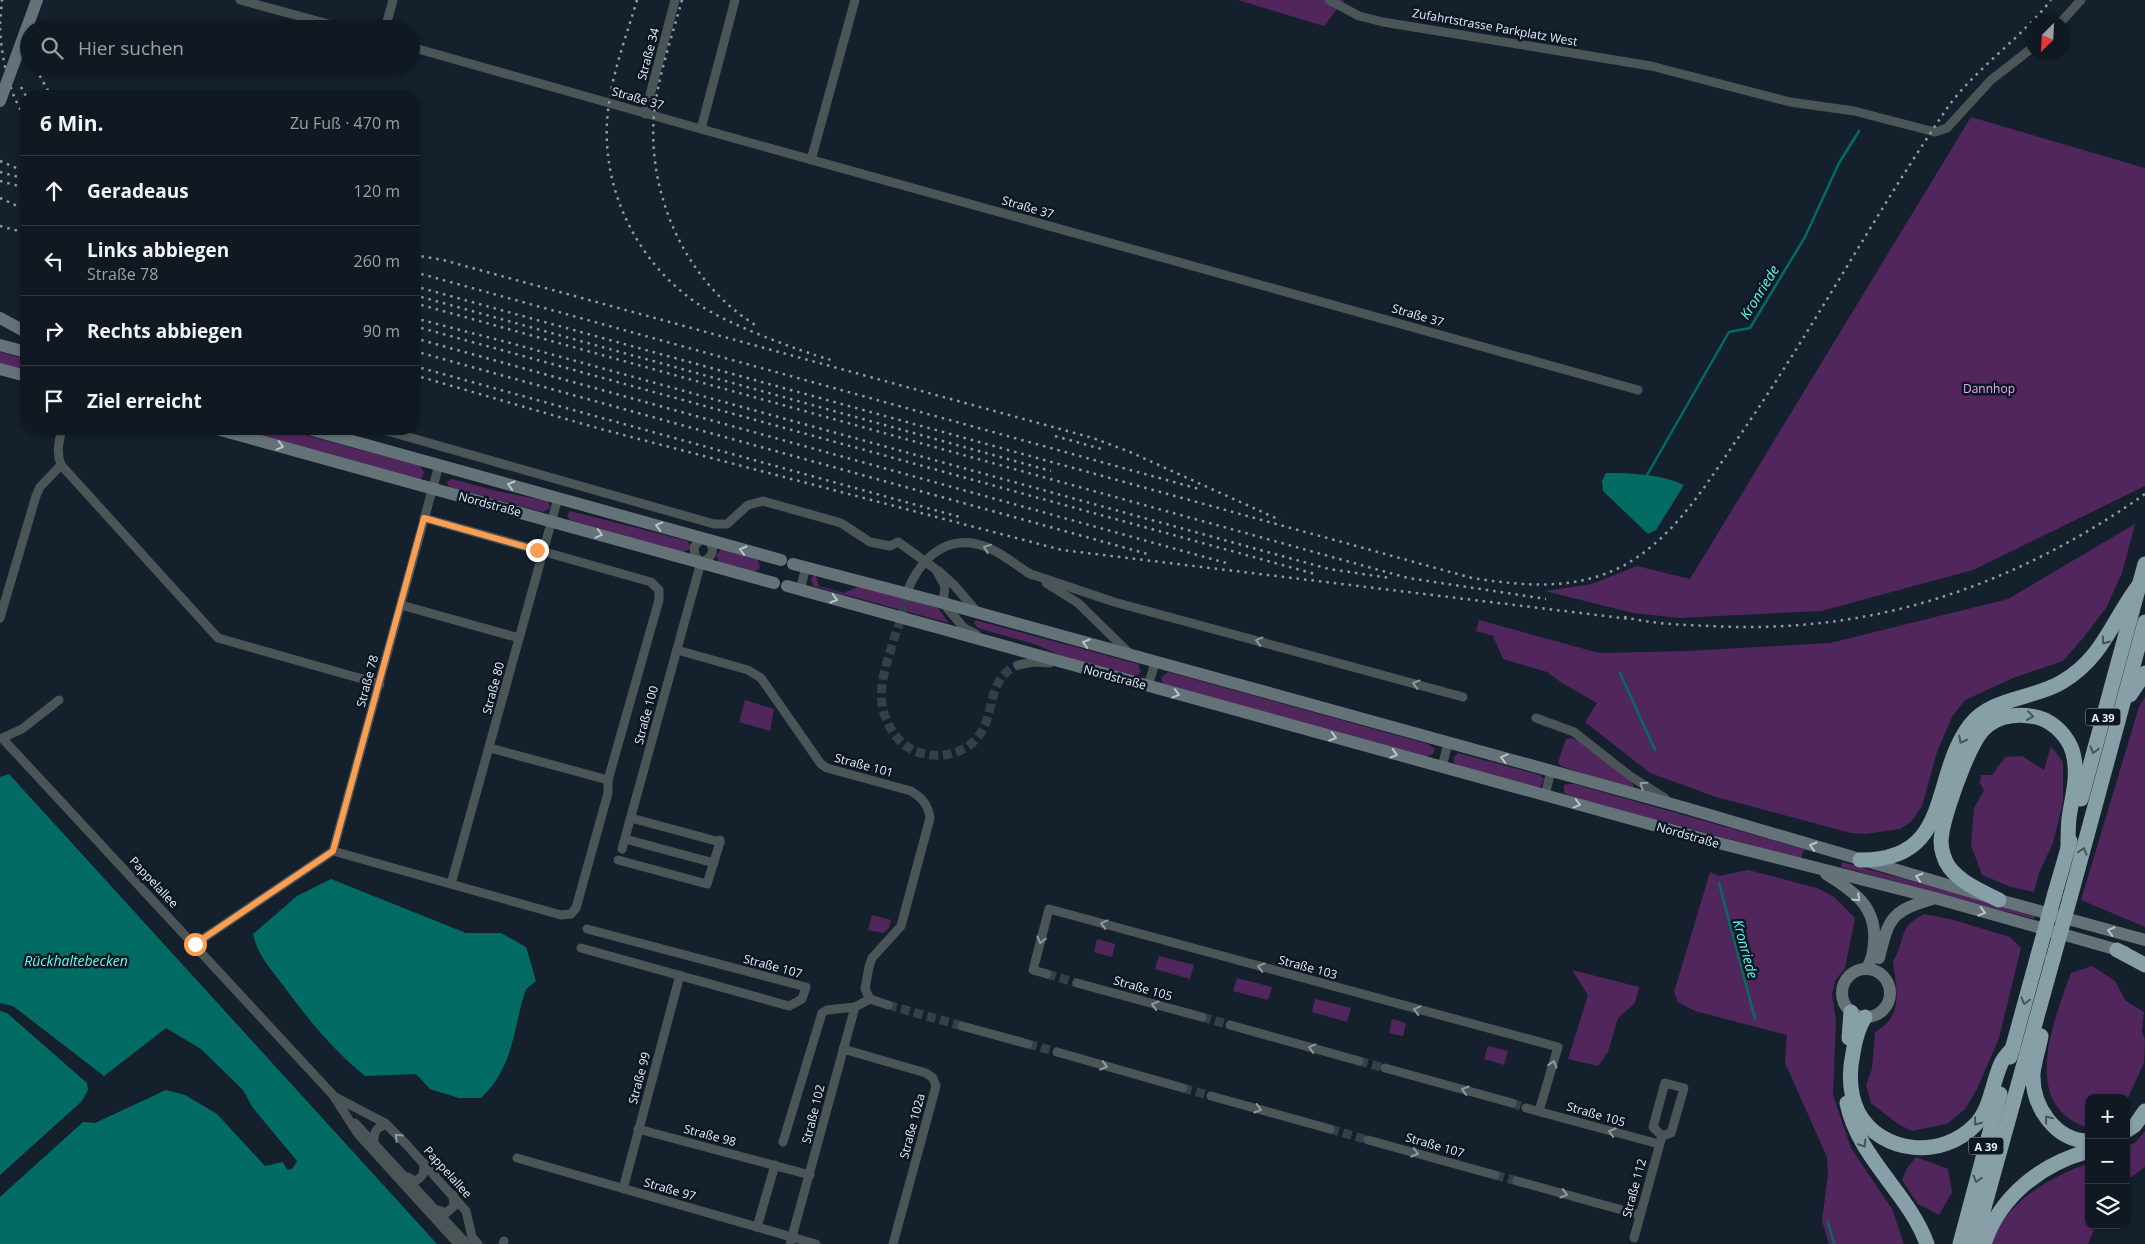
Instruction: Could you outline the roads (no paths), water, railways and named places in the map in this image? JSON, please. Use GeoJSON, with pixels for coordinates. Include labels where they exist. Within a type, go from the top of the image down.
{"type":"FeatureCollection","features":[{"type":"Feature","properties":{"kind":"highway","name":"A 39"},"geometry":{"type":"LineString","coordinates":[[1974,1244],[2046,957],[2055,893],[2145,564]]}},
{"type":"Feature","properties":{"kind":"highway"},"geometry":{"type":"LineString","coordinates":[[1860,860],[1892,857],[1914,844],[1934,817],[1950,767],[1970,724],[1994,707],[2042,693],[2063,682],[2083,667],[2103,644],[2126,601],[2139,585]]}},
{"type":"Feature","properties":{"kind":"highway","name":"A 39"},"geometry":{"type":"LineString","coordinates":[[1960,1244],[2013,1048],[2070,898],[2145,622]]}},
{"type":"Feature","properties":{"kind":"highway"},"geometry":{"type":"LineString","coordinates":[[2118,719],[2131,692],[2145,673]]}},
{"type":"Feature","properties":{"kind":"highway"},"geometry":{"type":"LineString","coordinates":[[1999,900],[1960,878],[1948,866],[1941,842],[1946,818],[1967,758],[1982,730],[1995,721],[2006,716],[2033,715],[2049,722],[2059,730],[2068,742],[2074,756],[2076,789],[2069,819],[2068,848]]}},
{"type":"Feature","properties":{"kind":"highway"},"geometry":{"type":"LineString","coordinates":[[2117,950],[2145,965]]}},
{"type":"Feature","properties":{"kind":"highway"},"geometry":{"type":"LineString","coordinates":[[2046,957],[2055,977],[2033,1073],[2034,1090],[2043,1114],[2058,1131],[2070,1138],[2085,1141]]}},
{"type":"Feature","properties":{"kind":"highway"},"geometry":{"type":"LineString","coordinates":[[1858,1015],[1858,1030],[1850,1070],[1852,1097],[1859,1113],[1868,1125],[1896,1144],[1917,1149],[1938,1147],[1955,1141],[1976,1125],[1986,1108],[2000,1064],[2013,1048]]}},
{"type":"Feature","properties":{"kind":"highway"},"geometry":{"type":"LineString","coordinates":[[1858,1015],[1844,1083],[1852,1121],[1860,1142],[1908,1205],[1927,1244]]}},
{"type":"Feature","properties":{"kind":"highway"},"geometry":{"type":"LineString","coordinates":[[2130,1128],[2135,1125],[2145,1111]]}},
{"type":"Feature","properties":{"kind":"highway"},"geometry":{"type":"LineString","coordinates":[[2130,1134],[2145,1121]]}},
{"type":"Feature","properties":{"kind":"highway"},"geometry":{"type":"LineString","coordinates":[[1984,1244],[2002,1209],[2030,1179],[2059,1161],[2085,1152]]}},
{"type":"Feature","properties":{"kind":"street"},"geometry":{"type":"LineString","coordinates":[[29,20],[36,0]]}},
{"type":"Feature","properties":{"kind":"street"},"geometry":{"type":"LineString","coordinates":[[240,0],[314,20]]}},
{"type":"Feature","properties":{"kind":"street"},"geometry":{"type":"LineString","coordinates":[[387,20],[393,0]]}},
{"type":"Feature","properties":{"kind":"street","name":"Straße 34"},"geometry":{"type":"LineString","coordinates":[[644,114],[675,0]]}},
{"type":"Feature","properties":{"kind":"street"},"geometry":{"type":"LineString","coordinates":[[701,129],[735,0]]}},
{"type":"Feature","properties":{"kind":"street"},"geometry":{"type":"LineString","coordinates":[[811,160],[855,0]]}},
{"type":"Feature","properties":{"kind":"street","name":"Zufahrtstrasse Parkplatz West"},"geometry":{"type":"LineString","coordinates":[[1329,0],[1359,16],[1383,22],[1650,66],[1790,102],[1854,110],[1939,132],[1947,128],[1991,80],[2025,53]]}},
{"type":"Feature","properties":{"kind":"street"},"geometry":{"type":"LineString","coordinates":[[2067,15],[2081,0]]}},
{"type":"Feature","properties":{"kind":"street"},"geometry":{"type":"LineString","coordinates":[[0,101],[20,45]]}},
{"type":"Feature","properties":{"kind":"street","name":"Straße 37"},"geometry":{"type":"LineString","coordinates":[[420,50],[644,114],[1638,390]]}},
{"type":"Feature","properties":{"kind":"street"},"geometry":{"type":"LineString","coordinates":[[0,318],[20,329]]}},
{"type":"Feature","properties":{"kind":"street"},"geometry":{"type":"LineString","coordinates":[[0,345],[20,350]]}},
{"type":"Feature","properties":{"kind":"street"},"geometry":{"type":"LineString","coordinates":[[0,369],[20,374]]}},
{"type":"Feature","properties":{"kind":"street"},"geometry":{"type":"LineString","coordinates":[[61,435],[58,458],[61,465],[218,638],[380,684]]}},
{"type":"Feature","properties":{"kind":"street","name":"Nordstraße"},"geometry":{"type":"LineString","coordinates":[[239,435],[1442,767],[1818,869],[1935,898],[2145,958]]}},
{"type":"Feature","properties":{"kind":"street","name":"Nordstraße"},"geometry":{"type":"LineString","coordinates":[[331,435],[781,561],[943,603],[1133,657],[1686,808],[1999,900],[2145,940]]}},
{"type":"Feature","properties":{"kind":"street"},"geometry":{"type":"LineString","coordinates":[[401,435],[714,524],[727,524],[748,505],[763,501],[841,523],[870,542],[890,546],[898,542],[954,585],[978,613]]}},
{"type":"Feature","properties":{"kind":"street"},"geometry":{"type":"LineString","coordinates":[[0,618],[36,496],[40,488],[61,465]]}},
{"type":"Feature","properties":{"kind":"street","name":"Straße 78"},"geometry":{"type":"LineString","coordinates":[[333,851],[439,465]]}},
{"type":"Feature","properties":{"kind":"street","name":"Straße 80"},"geometry":{"type":"LineString","coordinates":[[451,884],[558,498]]}},
{"type":"Feature","properties":{"kind":"street"},"geometry":{"type":"LineString","coordinates":[[195,944],[333,851],[561,915],[571,914],[576,908],[608,793],[608,780],[659,600],[659,590],[651,582],[424,518]]}},
{"type":"Feature","properties":{"kind":"street"},"geometry":{"type":"LineString","coordinates":[[706,539],[713,546],[713,551],[707,560],[700,562],[695,556],[694,547],[700,540],[706,539]]}},
{"type":"Feature","properties":{"kind":"street"},"geometry":{"type":"LineString","coordinates":[[909,587],[917,569],[931,554],[950,545],[972,544],[991,549],[1078,603],[1133,657]]}},
{"type":"Feature","properties":{"kind":"street"},"geometry":{"type":"LineString","coordinates":[[775,583],[781,561]]}},
{"type":"Feature","properties":{"kind":"street","name":"Straße 100"},"geometry":{"type":"LineString","coordinates":[[622,849],[700,562]]}},
{"type":"Feature","properties":{"kind":"street"},"geometry":{"type":"LineString","coordinates":[[800,590],[806,567]]}},
{"type":"Feature","properties":{"kind":"street"},"geometry":{"type":"LineString","coordinates":[[935,569],[944,586],[943,603],[964,628],[994,643]]}},
{"type":"Feature","properties":{"kind":"street"},"geometry":{"type":"LineString","coordinates":[[1028,573],[1124,605],[1463,697]]}},
{"type":"Feature","properties":{"kind":"street"},"geometry":{"type":"LineString","coordinates":[[401,605],[519,638]]}},
{"type":"Feature","properties":{"kind":"street","name":"Straße 101"},"geometry":{"type":"LineString","coordinates":[[677,650],[748,670],[761,678],[821,764],[827,768],[910,791],[922,798],[928,808],[930,818],[898,932],[872,958],[866,977],[865,989],[870,999]]}},
{"type":"Feature","properties":{"kind":"street"},"geometry":{"type":"LineString","coordinates":[[1018,665],[1033,662],[1068,664]]}},
{"type":"Feature","properties":{"kind":"street"},"geometry":{"type":"LineString","coordinates":[[1148,686],[1155,663]]}},
{"type":"Feature","properties":{"kind":"street","name":"Pappelallee"},"geometry":{"type":"LineString","coordinates":[[59,700],[22,728],[1,738],[195,944],[333,1095],[358,1134],[458,1244]]}},
{"type":"Feature","properties":{"kind":"street","name":"Nordstraße"},"geometry":{"type":"LineString","coordinates":[[1536,718],[1574,732],[1651,790],[1686,808]]}},
{"type":"Feature","properties":{"kind":"street"},"geometry":{"type":"LineString","coordinates":[[1442,767],[1448,743]]}},
{"type":"Feature","properties":{"kind":"street"},"geometry":{"type":"LineString","coordinates":[[490,748],[608,780]]}},
{"type":"Feature","properties":{"kind":"street"},"geometry":{"type":"LineString","coordinates":[[1545,795],[1551,771]]}},
{"type":"Feature","properties":{"kind":"street"},"geometry":{"type":"LineString","coordinates":[[618,860],[707,884],[714,863],[720,841],[631,818]]}},
{"type":"Feature","properties":{"kind":"street"},"geometry":{"type":"LineString","coordinates":[[625,839],[714,863]]}},
{"type":"Feature","properties":{"kind":"street"},"geometry":{"type":"LineString","coordinates":[[1818,869],[1851,891],[1870,912],[1874,926],[1874,937],[1871,962],[1866,969]]}},
{"type":"Feature","properties":{"kind":"street"},"geometry":{"type":"LineString","coordinates":[[1879,972],[1866,969],[1853,973],[1843,987],[1843,998],[1858,1015],[1879,1014],[1889,1001],[1889,985],[1879,972],[1878,964],[1889,922],[1898,912],[1908,906],[1935,898]]}},
{"type":"Feature","properties":{"kind":"street","name":"Straße 103"},"geometry":{"type":"LineString","coordinates":[[1047,974],[1035,971],[1049,909],[1558,1047],[1539,1111]]}},
{"type":"Feature","properties":{"kind":"street","name":"Straße 107"},"geometry":{"type":"LineString","coordinates":[[581,948],[789,1006],[802,998],[806,987],[587,929]]}},
{"type":"Feature","properties":{"kind":"street","name":"Straße 99"},"geometry":{"type":"LineString","coordinates":[[622,1189],[680,975]]}},
{"type":"Feature","properties":{"kind":"street","name":"Straße 105"},"geometry":{"type":"LineString","coordinates":[[1077,983],[1202,1017]]}},
{"type":"Feature","properties":{"kind":"street"},"geometry":{"type":"LineString","coordinates":[[855,1007],[870,999],[888,1005]]}},
{"type":"Feature","properties":{"kind":"street","name":"Straße 102"},"geometry":{"type":"LineString","coordinates":[[783,1142],[820,1017],[827,1010],[855,1007],[791,1241]]}},
{"type":"Feature","properties":{"kind":"street"},"geometry":{"type":"LineString","coordinates":[[1230,1025],[1359,1061]]}},
{"type":"Feature","properties":{"kind":"street"},"geometry":{"type":"LineString","coordinates":[[962,1026],[1023,1043]]}},
{"type":"Feature","properties":{"kind":"street","name":"Straße 102a"},"geometry":{"type":"LineString","coordinates":[[843,1049],[926,1073],[933,1078],[936,1086],[893,1244]]}},
{"type":"Feature","properties":{"kind":"street"},"geometry":{"type":"LineString","coordinates":[[1057,1052],[1183,1088]]}},
{"type":"Feature","properties":{"kind":"street"},"geometry":{"type":"LineString","coordinates":[[1385,1068],[1512,1103]]}},
{"type":"Feature","properties":{"kind":"street"},"geometry":{"type":"LineString","coordinates":[[1665,1083],[1684,1088],[1671,1133],[1660,1140],[1653,1127],[1665,1083]]}},
{"type":"Feature","properties":{"kind":"street","name":"Pappelallee"},"geometry":{"type":"LineString","coordinates":[[333,1095],[386,1125],[424,1163],[466,1211],[472,1237],[478,1244]]}},
{"type":"Feature","properties":{"kind":"street"},"geometry":{"type":"LineString","coordinates":[[1211,1096],[1330,1129]]}},
{"type":"Feature","properties":{"kind":"street","name":"Straße 105"},"geometry":{"type":"LineString","coordinates":[[1526,1108],[1660,1140]]}},
{"type":"Feature","properties":{"kind":"street"},"geometry":{"type":"LineString","coordinates":[[346,1114],[374,1141],[467,1244]]}},
{"type":"Feature","properties":{"kind":"street"},"geometry":{"type":"LineString","coordinates":[[374,1141],[374,1133],[379,1126],[386,1125]]}},
{"type":"Feature","properties":{"kind":"street","name":"Straße 98"},"geometry":{"type":"LineString","coordinates":[[638,1128],[810,1175]]}},
{"type":"Feature","properties":{"kind":"street","name":"Straße 107"},"geometry":{"type":"LineString","coordinates":[[1368,1140],[1496,1175]]}},
{"type":"Feature","properties":{"kind":"street","name":"Straße 112"},"geometry":{"type":"LineString","coordinates":[[1634,1238],[1660,1140]]}},
{"type":"Feature","properties":{"kind":"street","name":"Straße 97"},"geometry":{"type":"LineString","coordinates":[[517,1158],[757,1227],[791,1241],[816,1244]]}},
{"type":"Feature","properties":{"kind":"street"},"geometry":{"type":"LineString","coordinates":[[406,1176],[414,1181],[420,1179],[424,1173],[424,1163]]}},
{"type":"Feature","properties":{"kind":"street"},"geometry":{"type":"LineString","coordinates":[[757,1227],[775,1165]]}},
{"type":"Feature","properties":{"kind":"street"},"geometry":{"type":"LineString","coordinates":[[1517,1181],[1640,1215]]}},
{"type":"Feature","properties":{"kind":"street"},"geometry":{"type":"LineString","coordinates":[[436,1209],[446,1214],[454,1206],[453,1196]]}},
{"type":"Feature","properties":{"kind":"water"},"geometry":{"type":"Polygon","coordinates":[[[1606,473],[1656,476],[1684,485],[1656,530],[1648,534],[1603,491],[1602,481],[1606,473]]]}},
{"type":"Feature","properties":{"kind":"water","name":"Rückhaltebecken"},"geometry":{"type":"Polygon","coordinates":[[[9,774],[437,1244],[0,1244],[0,1197],[83,1122],[95,1123],[166,1090],[185,1095],[217,1114],[265,1166],[283,1162],[287,1170],[292,1169],[297,1161],[253,1108],[243,1090],[201,1049],[166,1028],[104,1076],[13,1006],[0,1003],[0,777],[9,774]]]}},
{"type":"Feature","properties":{"kind":"water"},"geometry":{"type":"Polygon","coordinates":[[[331,879],[466,933],[501,933],[526,947],[536,981],[526,989],[511,1047],[500,1073],[481,1098],[459,1098],[430,1089],[416,1074],[365,1076],[341,1055],[321,1033],[264,960],[253,934],[297,896],[331,879]]]}},
{"type":"Feature","properties":{"kind":"water"},"geometry":{"type":"Polygon","coordinates":[[[0,1011],[7,1013],[87,1083],[88,1090],[82,1101],[0,1175],[0,1011]]]}},
{"type":"Feature","properties":{"kind":"waterway","name":"Kronriede"},"geometry":{"type":"LineString","coordinates":[[1647,475],[1729,332],[1750,328],[1805,237],[1839,163],[1859,131]]}},
{"type":"Feature","properties":{"kind":"waterway","name":"Kronriede"},"geometry":{"type":"LineString","coordinates":[[1620,673],[1655,750]]}},
{"type":"Feature","properties":{"kind":"waterway","name":"Kronriede"},"geometry":{"type":"LineString","coordinates":[[1719,883],[1755,1019]]}},
{"type":"Feature","properties":{"kind":"waterway","name":"Kronriede"},"geometry":{"type":"LineString","coordinates":[[1828,1222],[1834,1244]]}},
{"type":"Feature","properties":{"kind":"tunnel"},"geometry":{"type":"LineString","coordinates":[[898,628],[908,590]]}},
{"type":"Feature","properties":{"kind":"tunnel"},"geometry":{"type":"LineString","coordinates":[[896,632],[882,682],[884,713],[893,733],[908,747],[921,753],[930,755],[949,754],[967,747],[974,741],[985,725],[998,683],[1009,670],[1018,665]]}},
{"type":"Feature","properties":{"kind":"tunnel"},"geometry":{"type":"LineString","coordinates":[[1047,974],[1077,983]]}},
{"type":"Feature","properties":{"kind":"tunnel"},"geometry":{"type":"LineString","coordinates":[[888,1005],[962,1026]]}},
{"type":"Feature","properties":{"kind":"tunnel"},"geometry":{"type":"LineString","coordinates":[[1202,1017],[1230,1025]]}},
{"type":"Feature","properties":{"kind":"tunnel"},"geometry":{"type":"LineString","coordinates":[[1028,1044],[1057,1052]]}},
{"type":"Feature","properties":{"kind":"tunnel"},"geometry":{"type":"LineString","coordinates":[[1359,1061],[1385,1068]]}},
{"type":"Feature","properties":{"kind":"tunnel"},"geometry":{"type":"LineString","coordinates":[[1183,1088],[1211,1096]]}},
{"type":"Feature","properties":{"kind":"tunnel"},"geometry":{"type":"LineString","coordinates":[[1512,1103],[1526,1108]]}},
{"type":"Feature","properties":{"kind":"tunnel"},"geometry":{"type":"LineString","coordinates":[[1330,1129],[1368,1140]]}},
{"type":"Feature","properties":{"kind":"tunnel"},"geometry":{"type":"LineString","coordinates":[[1495,1175],[1517,1181]]}},
{"type":"Feature","properties":{"kind":"railway"},"geometry":{"type":"LineString","coordinates":[[0,24],[2,0]]}},
{"type":"Feature","properties":{"kind":"railway"},"geometry":{"type":"LineString","coordinates":[[637,0],[614,77],[609,103],[607,132],[609,161],[615,189],[625,216],[638,241],[655,265],[675,286],[698,304],[744,328],[799,350],[831,360]]}},
{"type":"Feature","properties":{"kind":"railway"},"geometry":{"type":"LineString","coordinates":[[682,0],[656,100],[654,145],[657,175],[665,205],[676,234],[691,261],[710,286],[732,308],[757,326]]}},
{"type":"Feature","properties":{"kind":"railway"},"geometry":{"type":"LineString","coordinates":[[420,288],[1472,578],[1530,584],[1567,583],[1586,580],[1623,566],[1642,554],[1658,541],[1688,509],[1766,397],[1922,145],[1950,104],[1974,77],[2027,27],[2051,0]]}},
{"type":"Feature","properties":{"kind":"railway"},"geometry":{"type":"LineString","coordinates":[[0,28],[2,52],[7,75],[10,87],[20,108]]}},
{"type":"Feature","properties":{"kind":"railway"},"geometry":{"type":"LineString","coordinates":[[39,75],[48,90]]}},
{"type":"Feature","properties":{"kind":"railway"},"geometry":{"type":"LineString","coordinates":[[0,161],[20,169]]}},
{"type":"Feature","properties":{"kind":"railway"},"geometry":{"type":"LineString","coordinates":[[0,172],[20,177]]}},
{"type":"Feature","properties":{"kind":"railway"},"geometry":{"type":"LineString","coordinates":[[0,181],[20,186]]}},
{"type":"Feature","properties":{"kind":"railway"},"geometry":{"type":"LineString","coordinates":[[0,198],[20,207]]}},
{"type":"Feature","properties":{"kind":"railway"},"geometry":{"type":"LineString","coordinates":[[0,226],[20,231]]}},
{"type":"Feature","properties":{"kind":"railway"},"geometry":{"type":"LineString","coordinates":[[420,256],[443,260],[1093,438],[1130,452],[1280,520]]}},
{"type":"Feature","properties":{"kind":"railway"},"geometry":{"type":"LineString","coordinates":[[420,274],[1199,489]]}},
{"type":"Feature","properties":{"kind":"railway"},"geometry":{"type":"LineString","coordinates":[[420,297],[1051,471]]}},
{"type":"Feature","properties":{"kind":"railway"},"geometry":{"type":"LineString","coordinates":[[420,305],[1408,578],[1546,599]]}},
{"type":"Feature","properties":{"kind":"railway"},"geometry":{"type":"LineString","coordinates":[[420,320],[1329,569],[1390,578]]}},
{"type":"Feature","properties":{"kind":"railway"},"geometry":{"type":"LineString","coordinates":[[420,328],[1315,574]]}},
{"type":"Feature","properties":{"kind":"railway"},"geometry":{"type":"LineString","coordinates":[[420,340],[1230,564]]}},
{"type":"Feature","properties":{"kind":"railway"},"geometry":{"type":"LineString","coordinates":[[420,353],[1151,555]]}},
{"type":"Feature","properties":{"kind":"railway"},"geometry":{"type":"LineString","coordinates":[[420,368],[960,517]]}},
{"type":"Feature","properties":{"kind":"railway"},"geometry":{"type":"LineString","coordinates":[[420,377],[597,428],[1062,550],[1630,619]]}},
{"type":"Feature","properties":{"kind":"railway"},"geometry":{"type":"LineString","coordinates":[[1055,436],[1105,450]]}},
{"type":"Feature","properties":{"kind":"railway"},"geometry":{"type":"LineString","coordinates":[[1624,617],[1678,625],[1770,627],[1828,622],[1885,612],[1939,598],[1993,579],[2045,555],[2145,494]]}},
{"type":"Feature","properties":{"kind":"park label","name":"Dannhop"},"geometry":{"type":"Point","coordinates":[1989,388]}}]}
